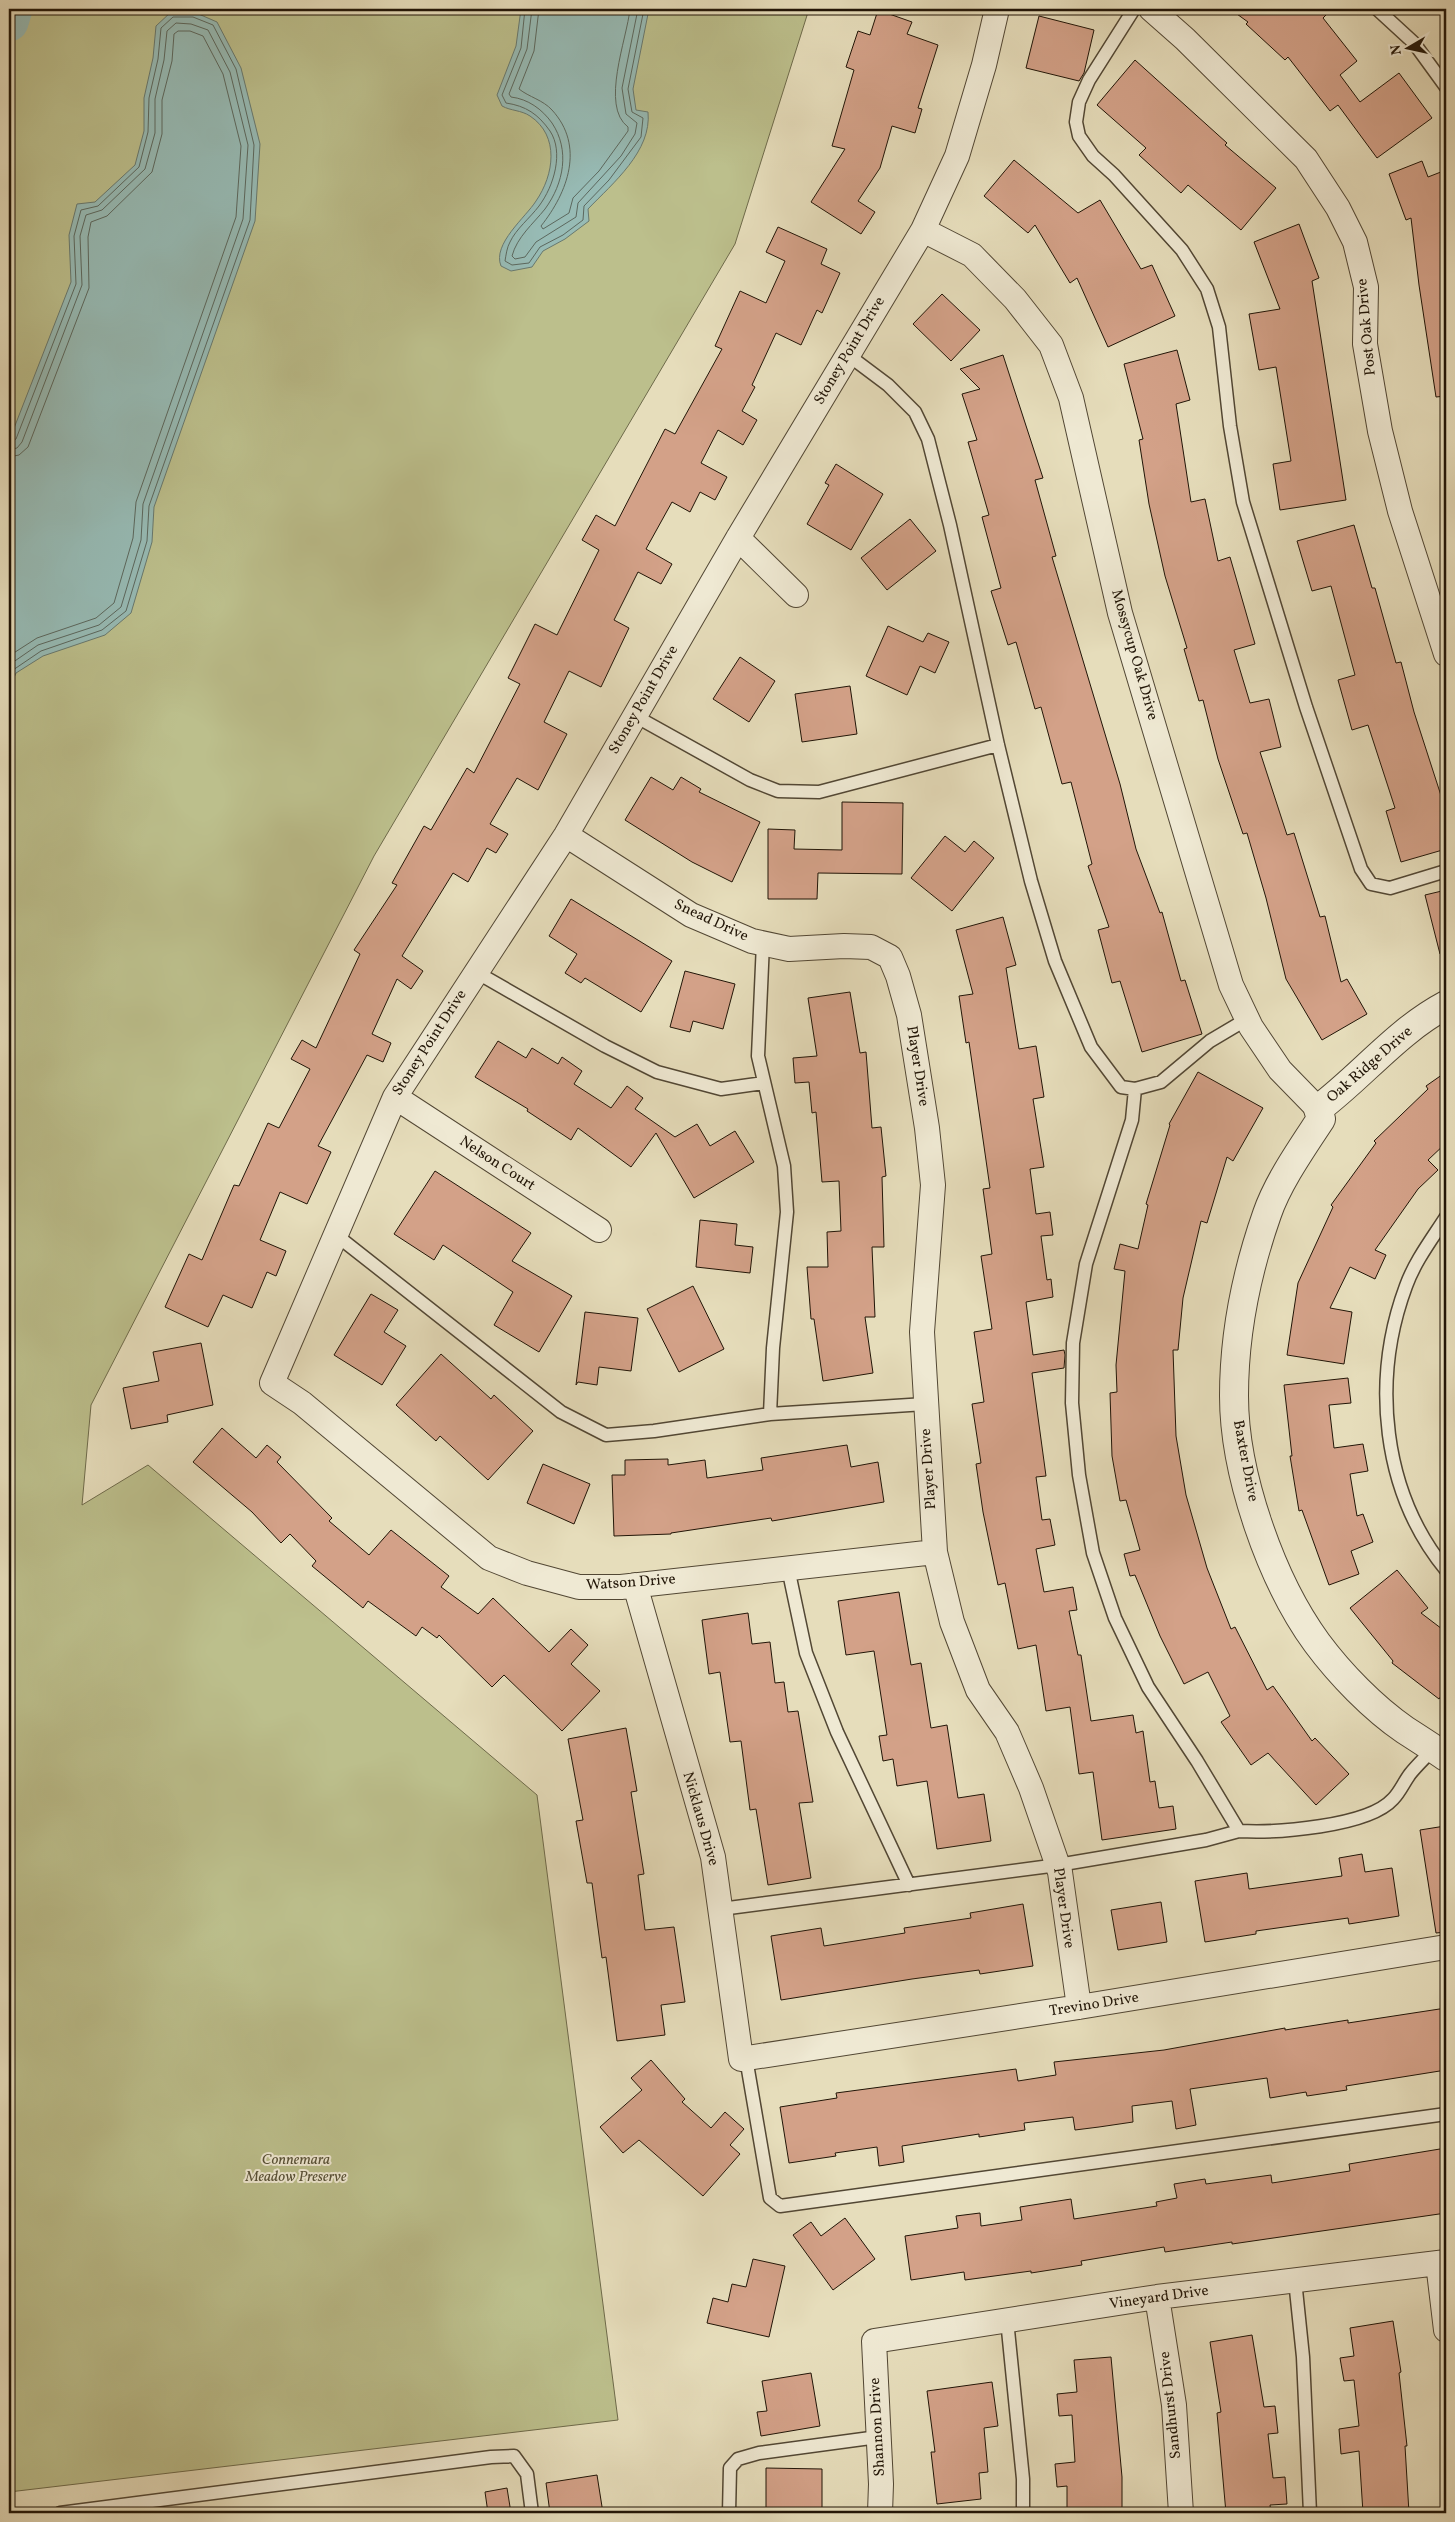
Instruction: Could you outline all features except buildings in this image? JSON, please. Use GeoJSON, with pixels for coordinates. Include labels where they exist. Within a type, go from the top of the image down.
{"type":"FeatureCollection","features":[{"type":"Feature","properties":{"kind":"street","name":"Stoney Point Drive"},"geometry":{"type":"LineString","coordinates":[[272,1383],[395,1097],[566,835],[738,538],[923,230],[957,156],[984,65],[997,9]]}},
{"type":"Feature","properties":{"kind":"street","name":"Post Oak Drive"},"geometry":{"type":"LineString","coordinates":[[1151,9],[1185,39],[1306,159],[1338,208],[1355,242],[1366,287],[1366,344],[1380,431],[1400,511],[1446,654]]}},
{"type":"Feature","properties":{"kind":"street","name":"Mossycup Oak Drive"},"geometry":{"type":"LineString","coordinates":[[923,230],[972,255],[1015,299],[1051,345],[1070,398],[1120,613],[1232,985],[1247,1018],[1280,1070],[1318,1109]]}},
{"type":"Feature","properties":{"kind":"street"},"geometry":{"type":"LineString","coordinates":[[738,538],[796,595]]}},
{"type":"Feature","properties":{"kind":"street","name":"Snead Drive"},"geometry":{"type":"LineString","coordinates":[[566,835],[691,915],[763,943],[789,949],[844,946]]}},
{"type":"Feature","properties":{"kind":"street","name":"Player Drive"},"geometry":{"type":"LineString","coordinates":[[844,946],[871,947],[890,957],[898,976],[909,1015],[934,1185],[922,1332],[935,1552],[952,1622],[978,1690],[1007,1732],[1031,1788],[1058,1865],[1079,2007]]}},
{"type":"Feature","properties":{"kind":"street","name":"Oak Ridge Drive"},"geometry":{"type":"LineString","coordinates":[[1318,1109],[1341,1092],[1384,1049],[1446,1005]]}},
{"type":"Feature","properties":{"kind":"street","name":"Nelson Court"},"geometry":{"type":"LineString","coordinates":[[395,1097],[599,1230]]}},
{"type":"Feature","properties":{"kind":"street","name":"Baxter Drive"},"geometry":{"type":"LineString","coordinates":[[1318,1109],[1321,1119],[1298,1156],[1268,1213],[1250,1274],[1238,1334],[1234,1396],[1240,1456],[1256,1519],[1284,1588],[1317,1643],[1358,1688],[1404,1729],[1440,1753]]}},
{"type":"Feature","properties":{"kind":"street","name":"Watson Drive"},"geometry":{"type":"LineString","coordinates":[[272,1383],[302,1403],[489,1558],[527,1574],[578,1587],[621,1587],[935,1552]]}},
{"type":"Feature","properties":{"kind":"street","name":"Nicklaus Drive"},"geometry":{"type":"LineString","coordinates":[[635,1585],[713,1857],[743,2058]]}},
{"type":"Feature","properties":{"kind":"street","name":"Trevino Drive"},"geometry":{"type":"LineString","coordinates":[[743,2058],[1079,2007],[1446,1947]]}},
{"type":"Feature","properties":{"kind":"street"},"geometry":{"type":"LineString","coordinates":[[1442,2263],[1446,2330]]}},
{"type":"Feature","properties":{"kind":"street","name":"Vineyard Drive"},"geometry":{"type":"LineString","coordinates":[[874,2341],[1157,2297],[1442,2263]]}},
{"type":"Feature","properties":{"kind":"street","name":"Sandhurst Drive"},"geometry":{"type":"LineString","coordinates":[[1157,2297],[1174,2405],[1181,2513]]}},
{"type":"Feature","properties":{"kind":"street","name":"Shannon Drive"},"geometry":{"type":"LineString","coordinates":[[874,2341],[880,2513]]}},
{"type":"Feature","properties":{"kind":"lane"},"geometry":{"type":"LineString","coordinates":[[1134,9],[1089,80],[1078,102],[1076,122],[1079,136],[1093,156],[1114,175],[1182,250],[1207,289],[1219,327],[1230,426],[1243,502],[1306,707],[1361,869],[1371,884],[1390,888],[1446,871]]}},
{"type":"Feature","properties":{"kind":"lane"},"geometry":{"type":"LineString","coordinates":[[1377,9],[1414,44],[1446,87]]}},
{"type":"Feature","properties":{"kind":"lane"},"geometry":{"type":"LineString","coordinates":[[848,355],[888,385],[915,412],[928,439],[950,525],[998,745],[1031,881],[1055,961],[1091,1047],[1121,1087],[1135,1088],[1161,1082],[1210,1041],[1247,1018]]}},
{"type":"Feature","properties":{"kind":"lane"},"geometry":{"type":"LineString","coordinates":[[635,716],[750,780],[778,791],[818,792],[998,745]]}},
{"type":"Feature","properties":{"kind":"lane"},"geometry":{"type":"LineString","coordinates":[[763,943],[758,1056],[784,1166],[786,1212],[773,1348],[770,1414]]}},
{"type":"Feature","properties":{"kind":"lane"},"geometry":{"type":"LineString","coordinates":[[476,972],[605,1046],[657,1072],[721,1089],[764,1083]]}},
{"type":"Feature","properties":{"kind":"lane"},"geometry":{"type":"LineString","coordinates":[[1135,1088],[1132,1120],[1086,1264],[1073,1343],[1072,1403],[1079,1475],[1093,1553],[1115,1618],[1148,1687],[1197,1761],[1239,1831]]}},
{"type":"Feature","properties":{"kind":"lane"},"geometry":{"type":"LineString","coordinates":[[1446,1217],[1423,1252],[1406,1286],[1390,1343],[1386,1404],[1389,1437],[1398,1484],[1414,1523],[1446,1570]]}},
{"type":"Feature","properties":{"kind":"lane"},"geometry":{"type":"LineString","coordinates":[[336,1235],[561,1412],[606,1435],[654,1431],[770,1414],[925,1404]]}},
{"type":"Feature","properties":{"kind":"lane"},"geometry":{"type":"LineString","coordinates":[[788,1568],[806,1653],[837,1732],[909,1885]]}},
{"type":"Feature","properties":{"kind":"lane"},"geometry":{"type":"LineString","coordinates":[[721,1909],[1058,1865],[1206,1840],[1239,1831],[1275,1831],[1330,1825],[1362,1817],[1392,1800],[1411,1773],[1440,1753]]}},
{"type":"Feature","properties":{"kind":"lane"},"geometry":{"type":"LineString","coordinates":[[743,2058],[770,2198],[780,2206],[1446,2114]]}},
{"type":"Feature","properties":{"kind":"lane"},"geometry":{"type":"LineString","coordinates":[[1295,2280],[1303,2357],[1310,2513]]}},
{"type":"Feature","properties":{"kind":"lane"},"geometry":{"type":"LineString","coordinates":[[1007,2320],[1023,2479],[1023,2513]]}},
{"type":"Feature","properties":{"kind":"lane"},"geometry":{"type":"LineString","coordinates":[[729,2513],[730,2468],[738,2459],[760,2452],[878,2437]]}},
{"type":"Feature","properties":{"kind":"lane"},"geometry":{"type":"LineString","coordinates":[[60,2513],[491,2457],[514,2456],[527,2474],[532,2513]]}},
{"type":"Feature","properties":{"kind":"green space","name":"Connemara Meadow Preserve"},"geometry":{"type":"Polygon","coordinates":[[[9,9],[809,9],[735,244],[374,856],[91,1405],[82,1505],[148,1465],[537,1795],[618,2420],[9,2492],[9,9]]]}},
{"type":"Feature","properties":{"kind":"water"},"geometry":{"type":"Polygon","coordinates":[[[521,9],[649,9],[633,89],[636,110],[648,112],[648,126],[644,140],[629,165],[588,209],[589,221],[565,239],[543,251],[532,267],[511,271],[501,266],[501,249],[511,231],[542,191],[547,180],[551,156],[550,145],[540,124],[527,114],[502,106],[497,95],[516,46],[521,9]]]}},
{"type":"Feature","properties":{"kind":"water"},"geometry":{"type":"Polygon","coordinates":[[[171,12],[194,12],[217,22],[241,68],[260,144],[255,221],[154,507],[152,542],[131,613],[105,635],[43,656],[16,673],[9,689],[9,441],[71,282],[69,235],[77,204],[95,202],[135,165],[144,131],[144,98],[153,58],[156,26],[171,12]]]}},
{"type":"Feature","properties":{"kind":"waterway"},"geometry":{"type":"LineString","coordinates":[[9,22],[13,9]]}}]}
